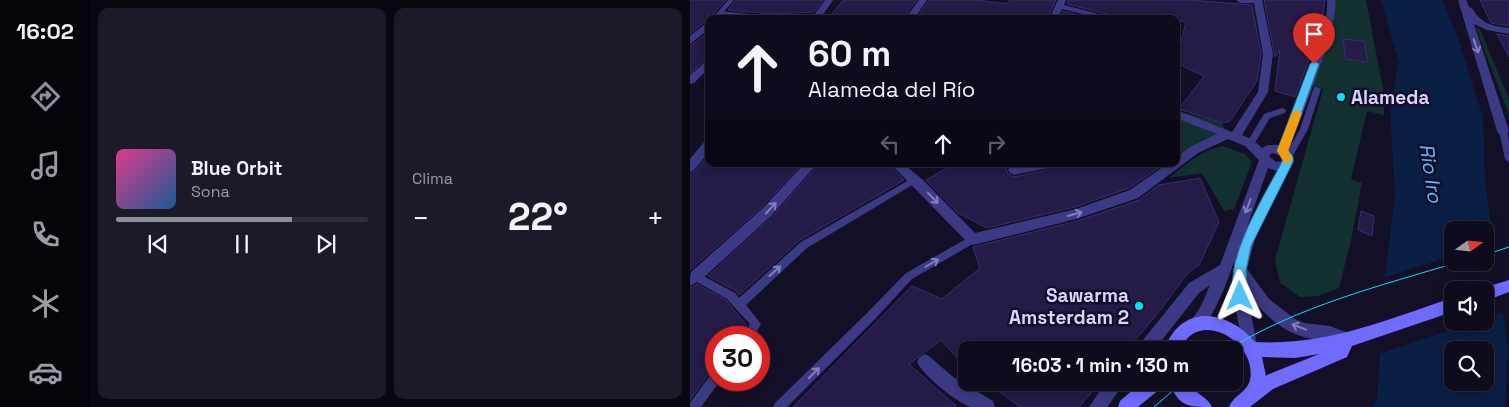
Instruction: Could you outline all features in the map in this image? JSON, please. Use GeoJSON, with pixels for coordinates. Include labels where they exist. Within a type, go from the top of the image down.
{"type":"FeatureCollection","features":[{"type":"Feature","properties":{"kind":"main road"},"geometry":{"type":"LineString","coordinates":[[1494,291],[1509,286]]}},
{"type":"Feature","properties":{"kind":"main road"},"geometry":{"type":"LineString","coordinates":[[1251,347],[1280,351],[1308,348],[1350,338],[1444,308]]}},
{"type":"Feature","properties":{"kind":"main road"},"geometry":{"type":"LineString","coordinates":[[1177,341],[1180,335],[1196,324],[1206,322],[1226,326],[1236,331],[1251,347],[1257,360],[1259,372],[1257,384],[1252,395]]}},
{"type":"Feature","properties":{"kind":"main road"},"geometry":{"type":"LineString","coordinates":[[1238,407],[1267,384],[1342,352],[1350,338]]}},
{"type":"Feature","properties":{"kind":"main road"},"geometry":{"type":"LineString","coordinates":[[1126,407],[1145,391]]}},
{"type":"Feature","properties":{"kind":"main road"},"geometry":{"type":"LineString","coordinates":[[1183,391],[1187,397],[1204,407]]}},
{"type":"Feature","properties":{"kind":"street"},"geometry":{"type":"LineString","coordinates":[[818,15],[829,0]]}},
{"type":"Feature","properties":{"kind":"street"},"geometry":{"type":"LineString","coordinates":[[912,15],[923,0]]}},
{"type":"Feature","properties":{"kind":"street"},"geometry":{"type":"LineString","coordinates":[[1180,160],[1194,150],[1230,137],[1263,92],[1268,54],[1258,0],[1240,0]]}},
{"type":"Feature","properties":{"kind":"street"},"geometry":{"type":"LineString","coordinates":[[1251,347],[1241,308],[1240,270],[1245,246],[1285,157],[1326,33],[1332,5],[1331,0]]}},
{"type":"Feature","properties":{"kind":"street"},"geometry":{"type":"LineString","coordinates":[[1462,0],[1503,132]]}},
{"type":"Feature","properties":{"kind":"street"},"geometry":{"type":"LineString","coordinates":[[1466,0],[1472,18],[1478,23],[1486,27],[1509,31]]}},
{"type":"Feature","properties":{"kind":"street"},"geometry":{"type":"LineString","coordinates":[[1055,15],[1060,3],[1100,15]]}},
{"type":"Feature","properties":{"kind":"street"},"geometry":{"type":"LineString","coordinates":[[690,41],[705,28]]}},
{"type":"Feature","properties":{"kind":"street"},"geometry":{"type":"LineString","coordinates":[[690,82],[705,66]]}},
{"type":"Feature","properties":{"kind":"street"},"geometry":{"type":"LineString","coordinates":[[1180,116],[1250,144],[1275,166],[1285,157]]}},
{"type":"Feature","properties":{"kind":"street"},"geometry":{"type":"LineString","coordinates":[[690,159],[705,143]]}},
{"type":"Feature","properties":{"kind":"street"},"geometry":{"type":"LineString","coordinates":[[1196,324],[1206,311],[1225,269],[1265,151],[1271,148],[1285,157]]}},
{"type":"Feature","properties":{"kind":"street"},"geometry":{"type":"LineString","coordinates":[[690,167],[705,149]]}},
{"type":"Feature","properties":{"kind":"street"},"geometry":{"type":"LineString","coordinates":[[693,279],[767,212],[808,167]]}},
{"type":"Feature","properties":{"kind":"street"},"geometry":{"type":"LineString","coordinates":[[900,167],[916,179],[973,239],[1076,214],[1134,194],[1171,167]]}},
{"type":"Feature","properties":{"kind":"street"},"geometry":{"type":"LineString","coordinates":[[1014,170],[1028,167]]}},
{"type":"Feature","properties":{"kind":"street"},"geometry":{"type":"LineString","coordinates":[[1151,341],[1194,288],[1225,269]]}},
{"type":"Feature","properties":{"kind":"street"},"geometry":{"type":"LineString","coordinates":[[1240,270],[1264,304],[1290,324],[1304,330],[1350,338]]}},
{"type":"Feature","properties":{"kind":"street"},"geometry":{"type":"LineString","coordinates":[[925,362],[947,383],[987,407]]}},
{"type":"Feature","properties":{"kind":"street"},"geometry":{"type":"LineString","coordinates":[[1097,407],[1110,391]]}},
{"type":"Feature","properties":{"kind":"lane"},"geometry":{"type":"LineString","coordinates":[[719,15],[731,0]]}},
{"type":"Feature","properties":{"kind":"lane"},"geometry":{"type":"LineString","coordinates":[[1285,157],[1304,129],[1317,89]]}},
{"type":"Feature","properties":{"kind":"lane"},"geometry":{"type":"LineString","coordinates":[[1250,144],[1267,116],[1282,111]]}},
{"type":"Feature","properties":{"kind":"lane"},"geometry":{"type":"LineString","coordinates":[[1503,132],[1509,159]]}},
{"type":"Feature","properties":{"kind":"lane"},"geometry":{"type":"LineString","coordinates":[[740,304],[804,245],[916,179]]}},
{"type":"Feature","properties":{"kind":"lane"},"geometry":{"type":"LineString","coordinates":[[779,407],[909,276],[973,239]]}},
{"type":"Feature","properties":{"kind":"lane"},"geometry":{"type":"LineString","coordinates":[[693,279],[721,289],[740,304],[756,324],[755,326]]}},
{"type":"Feature","properties":{"kind":"lane"},"geometry":{"type":"LineString","coordinates":[[694,407],[706,391]]}},
{"type":"Feature","properties":{"kind":"green space"},"geometry":{"type":"Polygon","coordinates":[[[1331,0],[1366,0],[1383,89],[1384,115],[1367,111],[1351,179],[1362,183],[1352,236],[1339,288],[1318,296],[1300,297],[1280,283],[1275,260],[1323,89],[1310,85],[1331,0]]]}},
{"type":"Feature","properties":{"kind":"green space"},"geometry":{"type":"Polygon","coordinates":[[[1476,28],[1480,29],[1509,99],[1509,115],[1476,28]]]}},
{"type":"Feature","properties":{"kind":"green space"},"geometry":{"type":"Polygon","coordinates":[[[1180,112],[1222,123],[1226,135],[1182,152],[1180,148],[1180,112]]]}},
{"type":"Feature","properties":{"kind":"green space"},"geometry":{"type":"Polygon","coordinates":[[[1223,146],[1245,154],[1252,162],[1234,209],[1224,211],[1202,173],[1169,178],[1201,154],[1223,146]]]}},
{"type":"Feature","properties":{"kind":"water","name":"Rio Iro"},"geometry":{"type":"Polygon","coordinates":[[[1381,0],[1442,0],[1458,38],[1483,118],[1485,180],[1491,221],[1444,221],[1444,271],[1494,271],[1494,246],[1508,349],[1505,407],[1372,407],[1377,401],[1385,275],[1395,198],[1390,106],[1399,63],[1381,0]]]}},
{"type":"Feature","properties":{"kind":"pier"},"geometry":{"type":"Polygon","coordinates":[[[1496,243],[1505,311],[1494,315],[1494,281],[1444,281],[1444,331],[1448,331],[1377,355],[1383,278],[1444,259],[1444,271],[1494,271],[1494,244],[1496,243]]]}},
{"type":"Feature","properties":{"kind":"building"},"geometry":{"type":"Polygon","coordinates":[[[690,0],[726,0],[714,13],[705,15],[705,22],[690,34],[690,0]]]}},
{"type":"Feature","properties":{"kind":"building"},"geometry":{"type":"Polygon","coordinates":[[[736,0],[823,0],[814,12],[771,14],[728,10],[736,0]]]}},
{"type":"Feature","properties":{"kind":"building"},"geometry":{"type":"Polygon","coordinates":[[[843,0],[917,0],[906,15],[831,15],[843,0]]]}},
{"type":"Feature","properties":{"kind":"building"},"geometry":{"type":"Polygon","coordinates":[[[929,0],[977,0],[1007,4],[1010,0],[1056,0],[1049,15],[919,15],[929,0]]]}},
{"type":"Feature","properties":{"kind":"building"},"geometry":{"type":"Polygon","coordinates":[[[1068,0],[1190,0],[1252,5],[1261,54],[1257,81],[1230,121],[1222,123],[1180,109],[1204,76],[1180,65],[1180,47],[1186,22],[1180,20],[1180,15],[1108,15],[1067,4],[1068,0]]]}},
{"type":"Feature","properties":{"kind":"building"},"geometry":{"type":"Polygon","coordinates":[[[1264,0],[1325,0],[1321,28],[1295,97],[1275,91],[1280,49],[1275,57],[1264,0]]]}},
{"type":"Feature","properties":{"kind":"building"},"geometry":{"type":"Polygon","coordinates":[[[1480,0],[1509,0],[1509,26],[1491,23],[1480,0]]]}},
{"type":"Feature","properties":{"kind":"building"},"geometry":{"type":"Polygon","coordinates":[[[1063,11],[1078,15],[1062,15],[1063,11]]]}},
{"type":"Feature","properties":{"kind":"building"},"geometry":{"type":"Polygon","coordinates":[[[1497,34],[1509,36],[1509,57],[1497,34]]]}},
{"type":"Feature","properties":{"kind":"building"},"geometry":{"type":"Polygon","coordinates":[[[705,35],[705,60],[690,73],[690,46],[705,35]]]}},
{"type":"Feature","properties":{"kind":"building"},"geometry":{"type":"Polygon","coordinates":[[[1343,39],[1364,41],[1368,62],[1346,59],[1343,39]]]}},
{"type":"Feature","properties":{"kind":"building"},"geometry":{"type":"Polygon","coordinates":[[[705,160],[705,167],[799,167],[762,207],[690,270],[690,174],[705,160]]]}},
{"type":"Feature","properties":{"kind":"building"},"geometry":{"type":"Polygon","coordinates":[[[816,167],[893,168],[904,180],[800,240],[739,295],[736,291],[708,276],[772,217],[816,167]]]}},
{"type":"Feature","properties":{"kind":"building"},"geometry":{"type":"Polygon","coordinates":[[[1008,167],[1006,169],[1008,174],[1014,177],[1043,171],[1048,167],[1160,167],[1129,188],[1075,207],[987,228],[958,213],[926,180],[946,168],[1008,167]]]}},
{"type":"Feature","properties":{"kind":"building"},"geometry":{"type":"Polygon","coordinates":[[[1200,178],[1219,222],[1199,265],[1187,274],[1134,341],[958,341],[958,359],[941,340],[909,364],[957,407],[793,407],[912,286],[942,299],[980,268],[973,247],[1077,221],[1139,200],[1159,185],[1200,178]]]}},
{"type":"Feature","properties":{"kind":"building"},"geometry":{"type":"Polygon","coordinates":[[[1361,211],[1374,216],[1372,236],[1358,230],[1361,211]]]}},
{"type":"Feature","properties":{"kind":"building"},"geometry":{"type":"Polygon","coordinates":[[[697,284],[726,300],[747,326],[705,326],[705,379],[690,400],[690,288],[697,284]]]}},
{"type":"Feature","properties":{"kind":"building"},"geometry":{"type":"Polygon","coordinates":[[[998,391],[1092,391],[1079,407],[1020,407],[998,391]]]}},
{"type":"Feature","properties":{"kind":"tram line"},"geometry":{"type":"LineString","coordinates":[[1494,252],[1509,247]]}},
{"type":"Feature","properties":{"kind":"tram line"},"geometry":{"type":"LineString","coordinates":[[1243,341],[1282,321],[1340,298],[1444,266]]}},
{"type":"Feature","properties":{"kind":"tram line"},"geometry":{"type":"LineString","coordinates":[[1154,407],[1173,391]]}},
{"type":"Feature","properties":{"kind":"slow traffic"},"geometry":{"type":"LineString","coordinates":[[1288,159],[1283,151],[1297,113]]}},
{"type":"Feature","properties":{"kind":"place","name":"Alameda"},"geometry":{"type":"Point","coordinates":[1341,97]}},
{"type":"Feature","properties":{"kind":"place","name":"Sawarma Amsterdam 2"},"geometry":{"type":"Point","coordinates":[1139,306]}},
{"type":"Feature","properties":{"kind":"route"},"geometry":{"type":"LineString","coordinates":[[1240,296],[1240,270],[1245,246],[1288,160],[1283,151],[1314,64]]}}]}
